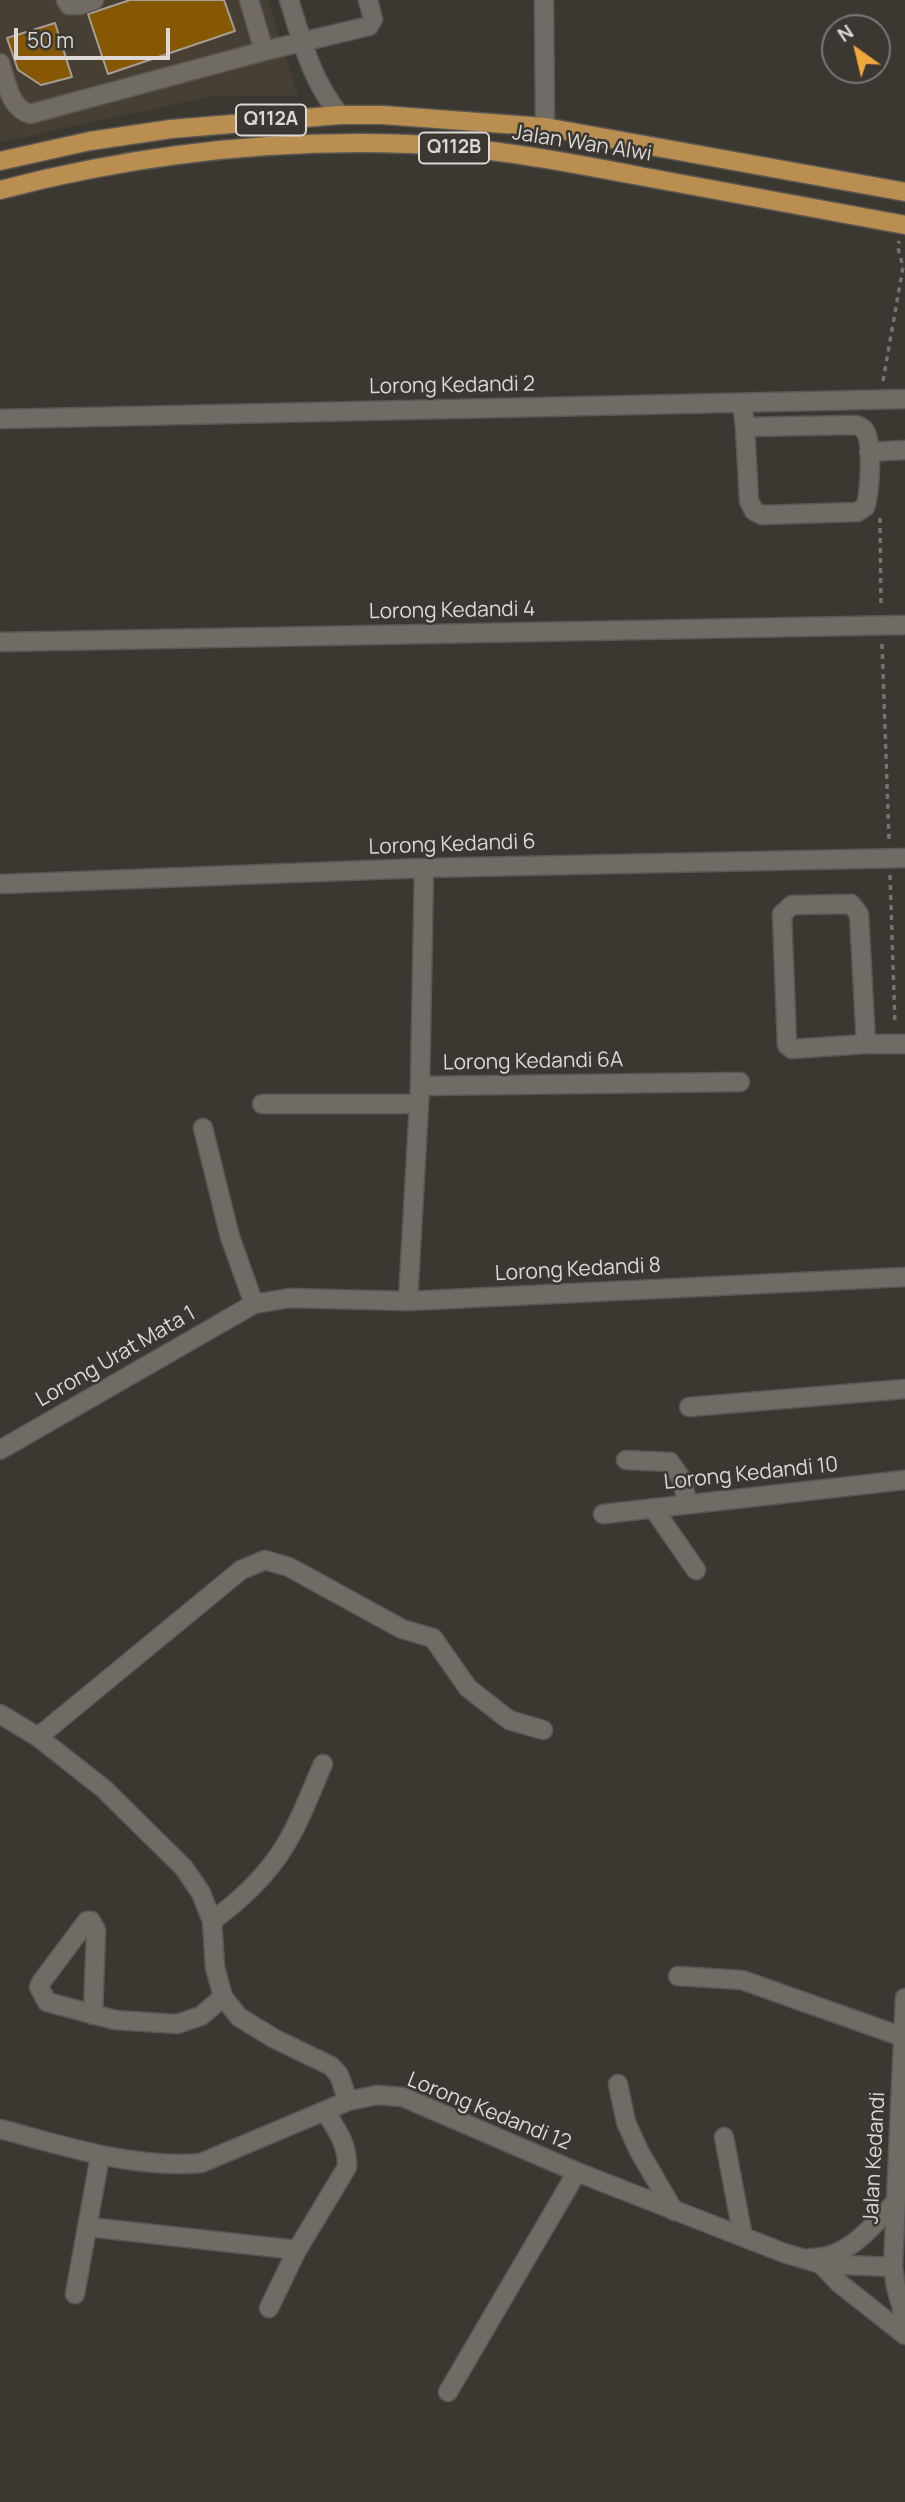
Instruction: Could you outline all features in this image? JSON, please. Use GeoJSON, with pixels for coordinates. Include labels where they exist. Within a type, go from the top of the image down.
{"type":"FeatureCollection","features":[{"type":"Feature","properties":{"kind":"main road","name":"Jalan Wan Alwi"},"geometry":{"type":"LineString","coordinates":[[0,161],[90,141],[171,129],[340,115],[545,127],[905,192]]}},
{"type":"Feature","properties":{"kind":"main road","name":"Jalan Wan Alwi"},"geometry":{"type":"LineString","coordinates":[[0,190],[65,174],[162,156],[265,145],[410,144],[552,160],[905,225]]}},
{"type":"Feature","properties":{"kind":"street"},"geometry":{"type":"LineString","coordinates":[[66,0],[74,6],[94,0]]}},
{"type":"Feature","properties":{"kind":"street"},"geometry":{"type":"LineString","coordinates":[[249,0],[264,51]]}},
{"type":"Feature","properties":{"kind":"street"},"geometry":{"type":"LineString","coordinates":[[289,0],[314,76],[325,97],[340,115]]}},
{"type":"Feature","properties":{"kind":"street"},"geometry":{"type":"LineString","coordinates":[[0,63],[15,105],[30,114],[302,41],[369,26],[373,19],[368,0]]}},
{"type":"Feature","properties":{"kind":"street"},"geometry":{"type":"LineString","coordinates":[[544,0],[545,127]]}},
{"type":"Feature","properties":{"kind":"street","name":"Lorong Kedandi 2"},"geometry":{"type":"LineString","coordinates":[[0,419],[905,399]]}},
{"type":"Feature","properties":{"kind":"street"},"geometry":{"type":"LineString","coordinates":[[742,403],[750,501],[754,511],[762,515],[857,512],[865,507],[868,499],[869,452],[867,435],[863,428],[856,425],[745,427]]}},
{"type":"Feature","properties":{"kind":"street"},"geometry":{"type":"LineString","coordinates":[[869,452],[905,450]]}},
{"type":"Feature","properties":{"kind":"street","name":"Lorong Kedandi 4"},"geometry":{"type":"LineString","coordinates":[[0,642],[905,625]]}},
{"type":"Feature","properties":{"kind":"street","name":"Lorong Kedandi 6"},"geometry":{"type":"LineString","coordinates":[[0,884],[424,868],[905,858]]}},
{"type":"Feature","properties":{"kind":"street","name":"Lorong Kedandi 6A"},"geometry":{"type":"LineString","coordinates":[[424,868],[420,1095],[740,1082]]}},
{"type":"Feature","properties":{"kind":"street"},"geometry":{"type":"LineString","coordinates":[[866,1044],[859,914],[851,904],[792,905],[782,914],[788,1045],[792,1049],[905,1044]]}},
{"type":"Feature","properties":{"kind":"street"},"geometry":{"type":"LineString","coordinates":[[262,1104],[420,1095],[408,1301]]}},
{"type":"Feature","properties":{"kind":"street"},"geometry":{"type":"LineString","coordinates":[[203,1128],[230,1237],[254,1304]]}},
{"type":"Feature","properties":{"kind":"street","name":"Lorong Kedandi 8"},"geometry":{"type":"LineString","coordinates":[[254,1304],[290,1298],[408,1301],[905,1277]]}},
{"type":"Feature","properties":{"kind":"street","name":"Lorong Urat Mata 1"},"geometry":{"type":"LineString","coordinates":[[0,1450],[254,1304]]}},
{"type":"Feature","properties":{"kind":"street"},"geometry":{"type":"LineString","coordinates":[[688,1407],[905,1389]]}},
{"type":"Feature","properties":{"kind":"street"},"geometry":{"type":"LineString","coordinates":[[626,1460],[670,1462],[681,1478],[688,1504]]}},
{"type":"Feature","properties":{"kind":"street","name":"Lorong Kedandi 10"},"geometry":{"type":"LineString","coordinates":[[603,1514],[905,1480]]}},
{"type":"Feature","properties":{"kind":"street"},"geometry":{"type":"LineString","coordinates":[[653,1508],[696,1570]]}},
{"type":"Feature","properties":{"kind":"street"},"geometry":{"type":"LineString","coordinates":[[38,1737],[241,1570],[265,1560],[289,1567],[402,1629],[433,1638],[468,1688],[509,1720],[543,1730]]}},
{"type":"Feature","properties":{"kind":"street"},"geometry":{"type":"LineString","coordinates":[[0,1714],[38,1737],[104,1789],[184,1868],[201,1893],[212,1921],[215,1967],[223,1997],[239,2017],[275,2039],[331,2066],[339,2075],[348,2101]]}},
{"type":"Feature","properties":{"kind":"street"},"geometry":{"type":"LineString","coordinates":[[212,1921],[239,1901],[280,1853],[323,1764]]}},
{"type":"Feature","properties":{"kind":"street"},"geometry":{"type":"LineString","coordinates":[[93,2015],[96,1930],[91,1921],[83,1924],[39,1987],[47,2001],[93,2015],[115,2020],[177,2024],[201,2016],[223,1997]]}},
{"type":"Feature","properties":{"kind":"street"},"geometry":{"type":"LineString","coordinates":[[678,1976],[742,1980],[903,2037]]}},
{"type":"Feature","properties":{"kind":"street","name":"Jalan Kedandi"},"geometry":{"type":"LineString","coordinates":[[905,1998],[901,2157],[895,2202],[893,2267],[905,2319]]}},
{"type":"Feature","properties":{"kind":"street"},"geometry":{"type":"LineString","coordinates":[[618,2084],[631,2132],[674,2211]]}},
{"type":"Feature","properties":{"kind":"street","name":"Lorong Kedandi 12"},"geometry":{"type":"LineString","coordinates":[[0,2129],[100,2156],[177,2165],[201,2163],[348,2101],[377,2095],[403,2097],[577,2172],[797,2257],[821,2264],[893,2267]]}},
{"type":"Feature","properties":{"kind":"street"},"geometry":{"type":"LineString","coordinates":[[269,2308],[298,2250],[347,2166],[348,2154],[325,2111]]}},
{"type":"Feature","properties":{"kind":"street"},"geometry":{"type":"LineString","coordinates":[[724,2137],[743,2237]]}},
{"type":"Feature","properties":{"kind":"street"},"geometry":{"type":"LineString","coordinates":[[75,2294],[100,2156]]}},
{"type":"Feature","properties":{"kind":"street"},"geometry":{"type":"LineString","coordinates":[[448,2392],[577,2172]]}},
{"type":"Feature","properties":{"kind":"street"},"geometry":{"type":"LineString","coordinates":[[797,2257],[816,2258],[836,2253],[868,2232],[895,2202]]}},
{"type":"Feature","properties":{"kind":"street"},"geometry":{"type":"LineString","coordinates":[[89,2227],[298,2250]]}},
{"type":"Feature","properties":{"kind":"street"},"geometry":{"type":"LineString","coordinates":[[821,2264],[839,2283],[905,2335]]}},
{"type":"Feature","properties":{"kind":"shaded area"},"geometry":{"type":"Polygon","coordinates":[[[0,0],[268,0],[298,96],[213,96],[0,142],[0,0]]]}},
{"type":"Feature","properties":{"kind":"building"},"geometry":{"type":"Polygon","coordinates":[[[130,0],[224,0],[235,31],[108,74],[88,14],[130,0]]]}},
{"type":"Feature","properties":{"kind":"building"},"geometry":{"type":"Polygon","coordinates":[[[55,23],[72,77],[41,85],[18,70],[7,38],[55,23]]]}}]}
